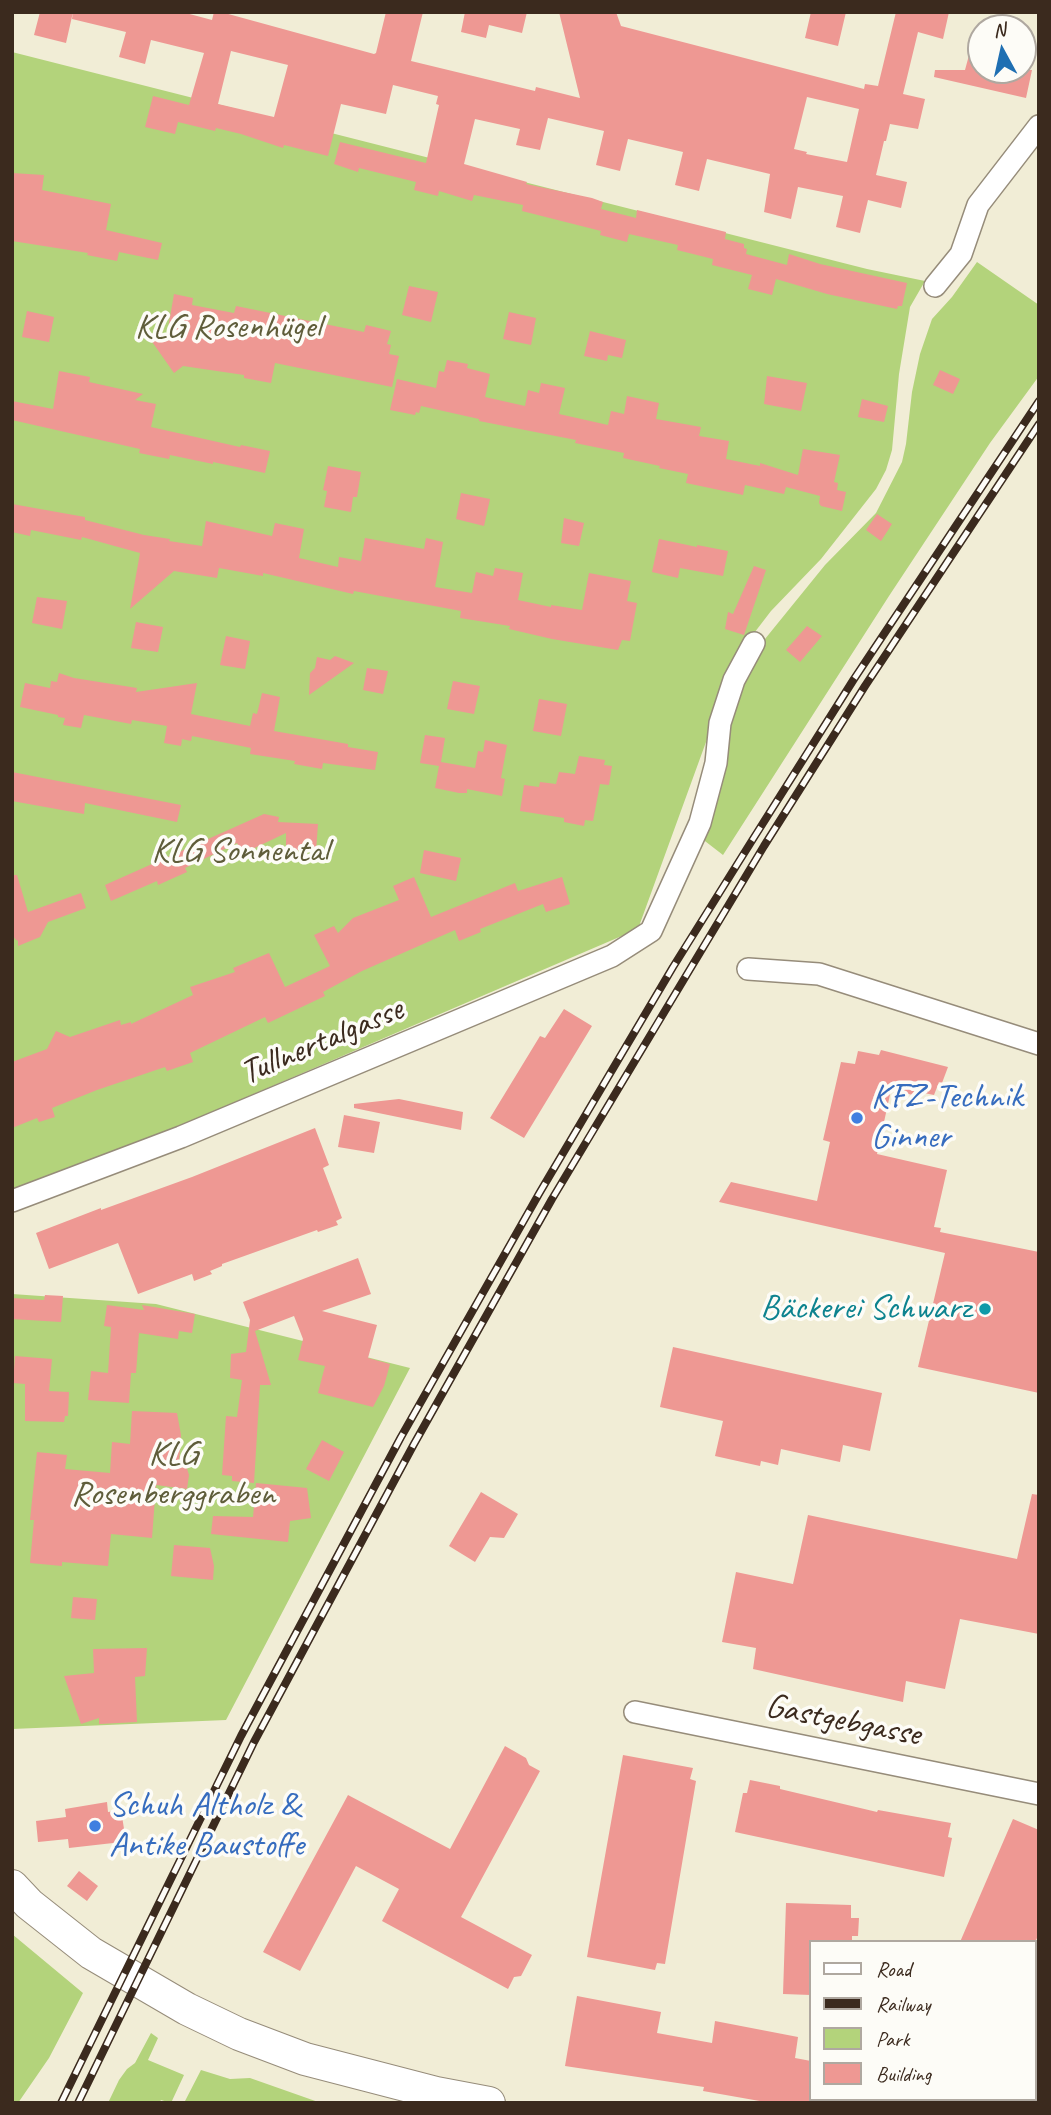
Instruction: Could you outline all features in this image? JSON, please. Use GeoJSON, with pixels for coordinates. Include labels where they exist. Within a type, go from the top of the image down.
{"type":"FeatureCollection","features":[{"type":"Feature","properties":{"kind":"street"},"geometry":{"type":"LineString","coordinates":[[935,286],[961,254],[978,205],[1039,126]]}},
{"type":"Feature","properties":{"kind":"street","name":"Tullnertalgasse"},"geometry":{"type":"LineString","coordinates":[[12,1201],[181,1137],[612,956],[651,931],[700,823],[716,762],[720,723],[734,681],[754,643]]}},
{"type":"Feature","properties":{"kind":"street"},"geometry":{"type":"LineString","coordinates":[[748,970],[819,974],[1039,1044]]}},
{"type":"Feature","properties":{"kind":"street","name":"Gastgebgasse"},"geometry":{"type":"LineString","coordinates":[[635,1712],[1039,1794]]}},
{"type":"Feature","properties":{"kind":"street"},"geometry":{"type":"LineString","coordinates":[[12,1886],[91,1953],[187,2009],[239,2034],[305,2059],[436,2093],[489,2103]]}},
{"type":"Feature","properties":{"kind":"green space"},"geometry":{"type":"Polygon","coordinates":[[[12,52],[867,269],[925,281],[910,307],[899,374],[892,450],[886,470],[876,489],[821,559],[771,611],[748,641],[742,643],[638,929],[184,1124],[12,1189],[12,52]]]}},
{"type":"Feature","properties":{"kind":"green space"},"geometry":{"type":"Polygon","coordinates":[[[977,262],[1039,305],[1039,376],[990,443],[889,596],[723,855],[701,838],[728,718],[752,655],[825,565],[876,513],[902,462],[912,392],[920,354],[932,319],[977,262]]]}},
{"type":"Feature","properties":{"kind":"green space","name":"KLG Rosenberggraben"},"geometry":{"type":"Polygon","coordinates":[[[12,1294],[156,1304],[410,1368],[226,1720],[12,1729],[12,1294]]]}},
{"type":"Feature","properties":{"kind":"green space"},"geometry":{"type":"Polygon","coordinates":[[[12,1934],[83,1993],[49,2058],[18,2103],[12,2103],[12,1934]]]}},
{"type":"Feature","properties":{"kind":"green space"},"geometry":{"type":"Polygon","coordinates":[[[151,2033],[158,2038],[148,2060],[184,2075],[171,2103],[161,2100],[159,2103],[108,2103],[119,2080],[135,2063],[151,2033]]]}},
{"type":"Feature","properties":{"kind":"green space"},"geometry":{"type":"Polygon","coordinates":[[[201,2070],[230,2079],[250,2078],[321,2103],[184,2103],[201,2070]]]}},
{"type":"Feature","properties":{"kind":"building"},"geometry":{"type":"Polygon","coordinates":[[[40,12],[73,12],[66,43],[34,35],[40,12]]]}},
{"type":"Feature","properties":{"kind":"building"},"geometry":{"type":"Polygon","coordinates":[[[73,12],[182,12],[212,20],[214,12],[221,12],[374,54],[386,12],[423,12],[411,61],[535,91],[536,87],[580,98],[559,12],[616,12],[621,26],[864,89],[865,84],[878,86],[896,12],[949,12],[943,39],[918,32],[903,94],[925,99],[918,129],[890,124],[884,141],[876,175],[907,182],[901,208],[868,200],[860,233],[836,227],[843,196],[798,187],[791,219],[764,212],[770,174],[707,159],[699,191],[675,185],[683,152],[628,139],[620,171],[596,165],[604,131],[548,118],[540,150],[516,145],[520,129],[475,119],[464,164],[527,182],[526,184],[592,198],[603,202],[601,209],[636,218],[637,210],[726,232],[725,239],[744,244],[746,254],[787,265],[789,254],[820,264],[907,283],[902,306],[897,309],[827,294],[776,279],[772,295],[748,289],[752,275],[712,265],[713,259],[677,250],[678,245],[629,234],[627,242],[600,235],[601,231],[522,211],[523,205],[474,195],[472,201],[439,191],[438,196],[414,190],[416,182],[359,168],[358,172],[334,164],[340,142],[426,163],[439,105],[436,104],[438,96],[393,85],[386,114],[341,104],[328,156],[284,145],[283,148],[216,128],[215,131],[178,122],[175,134],[145,127],[153,96],[189,105],[204,53],[151,40],[145,64],[119,57],[126,32],[72,19],[73,12]],[[231,51],[218,104],[274,117],[288,65],[231,51]],[[807,97],[794,149],[847,162],[859,109],[807,97]]]}},
{"type":"Feature","properties":{"kind":"building"},"geometry":{"type":"Polygon","coordinates":[[[465,12],[527,12],[522,33],[489,25],[486,38],[461,32],[465,12]]]}},
{"type":"Feature","properties":{"kind":"building"},"geometry":{"type":"Polygon","coordinates":[[[811,12],[846,12],[838,46],[805,38],[811,12]]]}},
{"type":"Feature","properties":{"kind":"building"},"geometry":{"type":"Polygon","coordinates":[[[967,63],[967,84],[1029,84],[1026,98],[934,77],[935,70],[965,70],[967,63]]]}},
{"type":"Feature","properties":{"kind":"building"},"geometry":{"type":"Polygon","coordinates":[[[12,173],[44,175],[42,190],[111,204],[106,230],[162,243],[158,260],[119,252],[117,261],[87,255],[88,253],[12,241],[12,173]]]}},
{"type":"Feature","properties":{"kind":"building"},"geometry":{"type":"Polygon","coordinates":[[[409,286],[438,292],[431,322],[402,315],[409,286]]]}},
{"type":"Feature","properties":{"kind":"building"},"geometry":{"type":"Polygon","coordinates":[[[174,294],[193,298],[192,305],[234,313],[236,306],[364,332],[366,325],[391,331],[387,344],[391,345],[389,354],[399,356],[392,387],[275,363],[271,383],[244,378],[244,375],[183,366],[174,373],[148,336],[166,340],[174,294]]]}},
{"type":"Feature","properties":{"kind":"building"},"geometry":{"type":"Polygon","coordinates":[[[27,311],[54,317],[49,342],[22,337],[27,311]]]}},
{"type":"Feature","properties":{"kind":"building"},"geometry":{"type":"Polygon","coordinates":[[[509,312],[536,318],[531,345],[503,339],[509,312]]]}},
{"type":"Feature","properties":{"kind":"building"},"geometry":{"type":"Polygon","coordinates":[[[590,331],[626,340],[622,358],[608,355],[607,361],[584,356],[590,331]]]}},
{"type":"Feature","properties":{"kind":"building"},"geometry":{"type":"Polygon","coordinates":[[[447,360],[468,364],[467,368],[490,374],[485,397],[525,406],[528,390],[539,393],[541,383],[565,388],[559,414],[608,425],[611,411],[624,414],[627,396],[659,403],[656,419],[701,427],[699,436],[729,441],[726,459],[760,466],[760,463],[798,475],[803,449],[840,455],[834,482],[838,483],[837,490],[846,492],[842,511],[821,506],[820,496],[786,487],[784,494],[745,485],[743,495],[686,483],[688,474],[623,458],[624,453],[575,443],[576,440],[479,421],[421,406],[419,413],[416,412],[415,415],[390,410],[397,379],[436,388],[439,371],[444,372],[447,360]]]}},
{"type":"Feature","properties":{"kind":"building"},"geometry":{"type":"Polygon","coordinates":[[[940,370],[960,379],[953,394],[933,385],[940,370]]]}},
{"type":"Feature","properties":{"kind":"building"},"geometry":{"type":"Polygon","coordinates":[[[59,371],[90,377],[89,382],[143,394],[135,400],[156,404],[151,427],[270,451],[265,473],[170,455],[169,459],[139,453],[140,449],[12,420],[12,401],[53,409],[59,371]]]}},
{"type":"Feature","properties":{"kind":"building"},"geometry":{"type":"Polygon","coordinates":[[[767,376],[807,383],[801,411],[764,404],[767,376]]]}},
{"type":"Feature","properties":{"kind":"building"},"geometry":{"type":"Polygon","coordinates":[[[862,399],[888,406],[884,422],[858,417],[862,399]]]}},
{"type":"Feature","properties":{"kind":"building"},"geometry":{"type":"Polygon","coordinates":[[[328,466],[361,472],[357,497],[353,497],[351,512],[324,507],[327,491],[323,490],[328,466]]]}},
{"type":"Feature","properties":{"kind":"building"},"geometry":{"type":"Polygon","coordinates":[[[461,493],[490,499],[484,526],[456,519],[461,493]]]}},
{"type":"Feature","properties":{"kind":"building"},"geometry":{"type":"Polygon","coordinates":[[[12,504],[85,517],[85,520],[144,535],[202,546],[206,521],[272,536],[275,523],[304,529],[299,558],[338,567],[339,557],[361,561],[365,538],[424,549],[426,538],[443,542],[435,587],[472,593],[476,572],[493,576],[495,568],[523,573],[518,600],[551,607],[582,610],[589,573],[631,581],[627,601],[637,603],[630,641],[622,640],[618,650],[552,639],[509,629],[510,626],[460,618],[461,611],[354,591],[353,594],[263,573],[263,576],[219,568],[217,578],[174,571],[130,609],[140,553],[82,537],[81,540],[31,530],[30,536],[12,532],[12,504]]]}},
{"type":"Feature","properties":{"kind":"building"},"geometry":{"type":"Polygon","coordinates":[[[877,514],[892,524],[881,541],[866,530],[877,514]]]}},
{"type":"Feature","properties":{"kind":"building"},"geometry":{"type":"Polygon","coordinates":[[[564,518],[584,523],[579,546],[561,543],[564,518]]]}},
{"type":"Feature","properties":{"kind":"building"},"geometry":{"type":"Polygon","coordinates":[[[659,539],[728,551],[723,576],[680,568],[678,578],[652,572],[659,539]]]}},
{"type":"Feature","properties":{"kind":"building"},"geometry":{"type":"Polygon","coordinates":[[[754,566],[766,570],[744,635],[725,629],[728,612],[733,614],[754,566]]]}},
{"type":"Feature","properties":{"kind":"building"},"geometry":{"type":"Polygon","coordinates":[[[37,597],[67,601],[62,629],[32,623],[37,597]]]}},
{"type":"Feature","properties":{"kind":"building"},"geometry":{"type":"Polygon","coordinates":[[[136,622],[163,627],[158,652],[131,648],[136,622]]]}},
{"type":"Feature","properties":{"kind":"building"},"geometry":{"type":"Polygon","coordinates":[[[807,626],[822,636],[800,662],[786,650],[807,626]]]}},
{"type":"Feature","properties":{"kind":"building"},"geometry":{"type":"Polygon","coordinates":[[[226,636],[250,641],[245,669],[220,665],[226,636]]]}},
{"type":"Feature","properties":{"kind":"building"},"geometry":{"type":"Polygon","coordinates":[[[335,656],[354,663],[309,695],[310,673],[315,668],[317,657],[330,660],[335,656]]]}},
{"type":"Feature","properties":{"kind":"building"},"geometry":{"type":"Polygon","coordinates":[[[367,668],[388,671],[383,694],[363,690],[367,668]]]}},
{"type":"Feature","properties":{"kind":"building"},"geometry":{"type":"Polygon","coordinates":[[[59,673],[137,688],[136,692],[197,683],[191,714],[250,726],[253,713],[257,714],[262,693],[280,697],[274,731],[378,752],[375,770],[323,763],[322,769],[294,764],[295,761],[250,754],[251,748],[192,736],[191,741],[182,739],[181,746],[164,743],[167,726],[132,720],[131,724],[84,715],[81,728],[63,725],[65,718],[58,715],[20,707],[25,683],[50,688],[51,681],[57,682],[59,673]]]}},
{"type":"Feature","properties":{"kind":"building"},"geometry":{"type":"Polygon","coordinates":[[[453,681],[480,686],[474,714],[447,709],[453,681]]]}},
{"type":"Feature","properties":{"kind":"building"},"geometry":{"type":"Polygon","coordinates":[[[539,699],[567,704],[561,736],[533,731],[539,699]]]}},
{"type":"Feature","properties":{"kind":"building"},"geometry":{"type":"Polygon","coordinates":[[[425,735],[445,738],[441,762],[475,768],[478,751],[483,752],[485,740],[507,745],[501,778],[505,779],[502,796],[467,789],[467,793],[459,793],[435,788],[439,766],[420,763],[425,735]]]}},
{"type":"Feature","properties":{"kind":"building"},"geometry":{"type":"Polygon","coordinates":[[[579,756],[605,760],[604,765],[612,766],[609,785],[600,784],[593,821],[585,820],[584,826],[564,822],[564,818],[520,811],[524,785],[539,787],[540,782],[556,784],[559,772],[575,774],[579,756]]]}},
{"type":"Feature","properties":{"kind":"building"},"geometry":{"type":"Polygon","coordinates":[[[12,772],[181,805],[177,822],[85,803],[84,814],[12,801],[12,772]]]}},
{"type":"Feature","properties":{"kind":"building"},"geometry":{"type":"Polygon","coordinates":[[[264,814],[279,817],[278,822],[318,824],[316,851],[286,850],[286,833],[242,854],[237,843],[185,868],[187,872],[158,885],[157,881],[111,901],[105,885],[264,814]]]}},
{"type":"Feature","properties":{"kind":"building"},"geometry":{"type":"Polygon","coordinates":[[[424,850],[461,858],[456,881],[420,873],[424,850]]]}},
{"type":"Feature","properties":{"kind":"building"},"geometry":{"type":"Polygon","coordinates":[[[12,875],[17,875],[28,912],[81,893],[86,908],[48,922],[40,937],[18,946],[12,933],[12,875]]]}},
{"type":"Feature","properties":{"kind":"building"},"geometry":{"type":"Polygon","coordinates":[[[414,877],[431,917],[515,883],[518,891],[562,877],[570,904],[546,912],[543,904],[480,929],[481,932],[459,941],[455,930],[362,971],[323,992],[325,996],[268,1023],[265,1017],[190,1053],[193,1062],[167,1071],[165,1067],[97,1090],[52,1108],[55,1117],[39,1122],[37,1118],[12,1128],[12,1062],[47,1049],[56,1031],[70,1037],[120,1020],[121,1025],[131,1024],[193,995],[190,987],[235,972],[233,968],[269,953],[285,987],[330,966],[314,935],[334,926],[338,933],[353,918],[399,900],[393,886],[414,877]]]}},
{"type":"Feature","properties":{"kind":"building"},"geometry":{"type":"Polygon","coordinates":[[[564,1009],[592,1026],[524,1138],[490,1118],[540,1036],[545,1038],[564,1009]]]}},
{"type":"Feature","properties":{"kind":"building"},"geometry":{"type":"Polygon","coordinates":[[[881,1050],[948,1067],[934,1095],[914,1091],[913,1095],[891,1090],[877,1154],[947,1170],[934,1227],[941,1228],[940,1232],[1039,1252],[1039,1393],[918,1367],[945,1253],[719,1202],[731,1182],[817,1201],[830,1142],[823,1140],[841,1062],[855,1064],[858,1051],[879,1055],[881,1050]]]}},
{"type":"Feature","properties":{"kind":"building"},"geometry":{"type":"Polygon","coordinates":[[[399,1099],[463,1112],[461,1130],[354,1108],[354,1104],[399,1099]]]}},
{"type":"Feature","properties":{"kind":"building"},"geometry":{"type":"Polygon","coordinates":[[[344,1115],[380,1122],[374,1153],[338,1147],[344,1115]]]}},
{"type":"Feature","properties":{"kind":"building"},"geometry":{"type":"Polygon","coordinates":[[[315,1128],[329,1165],[323,1168],[342,1218],[336,1221],[338,1225],[222,1264],[210,1271],[212,1274],[194,1281],[192,1274],[138,1294],[118,1243],[49,1269],[36,1233],[192,1177],[315,1128]]]}},
{"type":"Feature","properties":{"kind":"building"},"geometry":{"type":"Polygon","coordinates":[[[358,1258],[371,1294],[322,1311],[377,1325],[368,1358],[390,1364],[384,1386],[373,1407],[318,1393],[325,1366],[298,1360],[303,1339],[294,1316],[255,1331],[271,1385],[260,1385],[254,1483],[232,1481],[232,1476],[222,1475],[226,1416],[237,1417],[242,1380],[230,1378],[231,1354],[246,1352],[250,1320],[243,1302],[358,1258]]]}},
{"type":"Feature","properties":{"kind":"building"},"geometry":{"type":"Polygon","coordinates":[[[45,1295],[63,1296],[61,1322],[12,1319],[12,1298],[44,1300],[45,1295]]]}},
{"type":"Feature","properties":{"kind":"building"},"geometry":{"type":"Polygon","coordinates":[[[107,1305],[144,1310],[142,1305],[195,1314],[192,1333],[179,1331],[178,1339],[139,1333],[136,1373],[131,1373],[129,1403],[88,1400],[91,1371],[108,1373],[111,1327],[104,1326],[107,1305]]]}},
{"type":"Feature","properties":{"kind":"building"},"geometry":{"type":"Polygon","coordinates":[[[673,1347],[882,1393],[870,1451],[843,1445],[840,1462],[781,1449],[778,1465],[761,1461],[760,1466],[715,1456],[723,1421],[660,1407],[673,1347]]]}},
{"type":"Feature","properties":{"kind":"building"},"geometry":{"type":"Polygon","coordinates":[[[15,1356],[52,1359],[49,1391],[69,1392],[68,1416],[65,1416],[64,1422],[25,1421],[25,1384],[13,1383],[15,1356]]]}},
{"type":"Feature","properties":{"kind":"building"},"geometry":{"type":"Polygon","coordinates":[[[132,1411],[177,1413],[181,1435],[179,1463],[185,1462],[189,1475],[187,1489],[156,1485],[152,1538],[111,1534],[108,1566],[62,1562],[62,1566],[30,1563],[34,1520],[30,1520],[37,1452],[67,1455],[65,1469],[110,1473],[112,1442],[130,1444],[132,1411]]]}},
{"type":"Feature","properties":{"kind":"building"},"geometry":{"type":"Polygon","coordinates":[[[322,1440],[344,1452],[329,1481],[306,1469],[322,1440]]]}},
{"type":"Feature","properties":{"kind":"building"},"geometry":{"type":"Polygon","coordinates":[[[256,1483],[307,1488],[311,1518],[290,1521],[288,1542],[211,1534],[213,1516],[253,1517],[256,1483]]]}},
{"type":"Feature","properties":{"kind":"building"},"geometry":{"type":"Polygon","coordinates":[[[481,1492],[518,1514],[504,1538],[490,1537],[475,1562],[449,1546],[481,1492]]]}},
{"type":"Feature","properties":{"kind":"building"},"geometry":{"type":"Polygon","coordinates":[[[1032,1494],[1039,1495],[1039,1634],[960,1619],[945,1689],[906,1681],[903,1702],[753,1669],[756,1648],[722,1642],[736,1572],[793,1584],[808,1515],[1017,1559],[1032,1494]]]}},
{"type":"Feature","properties":{"kind":"building"},"geometry":{"type":"Polygon","coordinates":[[[174,1545],[210,1548],[214,1566],[213,1580],[171,1576],[174,1545]]]}},
{"type":"Feature","properties":{"kind":"building"},"geometry":{"type":"Polygon","coordinates":[[[73,1597],[97,1599],[95,1620],[71,1618],[73,1597]]]}},
{"type":"Feature","properties":{"kind":"building"},"geometry":{"type":"Polygon","coordinates":[[[147,1648],[145,1676],[135,1677],[137,1722],[99,1724],[99,1718],[81,1724],[64,1676],[94,1673],[93,1649],[147,1648]]]}},
{"type":"Feature","properties":{"kind":"building"},"geometry":{"type":"Polygon","coordinates":[[[505,1746],[526,1758],[529,1765],[540,1771],[461,1917],[532,1955],[521,1976],[514,1977],[508,1989],[382,1921],[399,1889],[356,1866],[300,1971],[263,1952],[348,1795],[450,1849],[505,1746]]]}},
{"type":"Feature","properties":{"kind":"building"},"geometry":{"type":"Polygon","coordinates":[[[623,1755],[693,1768],[690,1779],[696,1781],[665,1964],[657,1963],[655,1970],[587,1957],[623,1755]]]}},
{"type":"Feature","properties":{"kind":"building"},"geometry":{"type":"Polygon","coordinates":[[[750,1780],[877,1812],[878,1810],[951,1823],[948,1837],[952,1838],[944,1877],[735,1832],[743,1793],[747,1793],[750,1780]]]}},
{"type":"Feature","properties":{"kind":"building","name":"Schuh Altholz & Antike Baustoffe"},"geometry":{"type":"Polygon","coordinates":[[[107,1802],[108,1812],[121,1810],[125,1835],[121,1835],[122,1842],[69,1848],[68,1839],[38,1842],[36,1821],[66,1817],[65,1809],[107,1802]]]}},
{"type":"Feature","properties":{"kind":"building"},"geometry":{"type":"Polygon","coordinates":[[[1013,1819],[1039,1830],[1039,1934],[1036,1940],[961,1940],[1013,1819]]]}},
{"type":"Feature","properties":{"kind":"building"},"geometry":{"type":"Polygon","coordinates":[[[79,1871],[98,1886],[87,1901],[67,1886],[79,1871]]]}},
{"type":"Feature","properties":{"kind":"building"},"geometry":{"type":"Polygon","coordinates":[[[786,1903],[851,1905],[851,1918],[859,1918],[858,1936],[852,1936],[852,1940],[810,1940],[810,1995],[783,1994],[786,1903]]]}},
{"type":"Feature","properties":{"kind":"building"},"geometry":{"type":"Polygon","coordinates":[[[577,1996],[661,2012],[657,2033],[712,2043],[715,2021],[798,2037],[795,2058],[810,2061],[811,2103],[771,2103],[703,2091],[704,2087],[565,2066],[577,1996]]]}},
{"type":"Feature","properties":{"kind":"railway"},"geometry":{"type":"LineString","coordinates":[[61,2103],[241,1736],[401,1437],[540,1192],[673,967],[753,839],[854,679],[1039,401]]}},
{"type":"Feature","properties":{"kind":"railway"},"geometry":{"type":"LineString","coordinates":[[78,2103],[254,1742],[414,1444],[552,1199],[764,846],[865,686],[1039,424]]}},
{"type":"Feature","properties":{"kind":"place","name":"KFZ-Technik Ginner"},"geometry":{"type":"Point","coordinates":[857,1118]}},
{"type":"Feature","properties":{"kind":"place","name":"Bäckerei Schwarz"},"geometry":{"type":"Point","coordinates":[985,1309]}},
{"type":"Feature","properties":{"kind":"place","name":"Schuh Altholz & Antike Baustoffe"},"geometry":{"type":"Point","coordinates":[95,1826]}},
{"type":"Feature","properties":{"kind":"park label","name":"KLG Rosenhügel"},"geometry":{"type":"Point","coordinates":[228,328]}},
{"type":"Feature","properties":{"kind":"park label","name":"KLG Sonnental"},"geometry":{"type":"Point","coordinates":[240,852]}}]}
